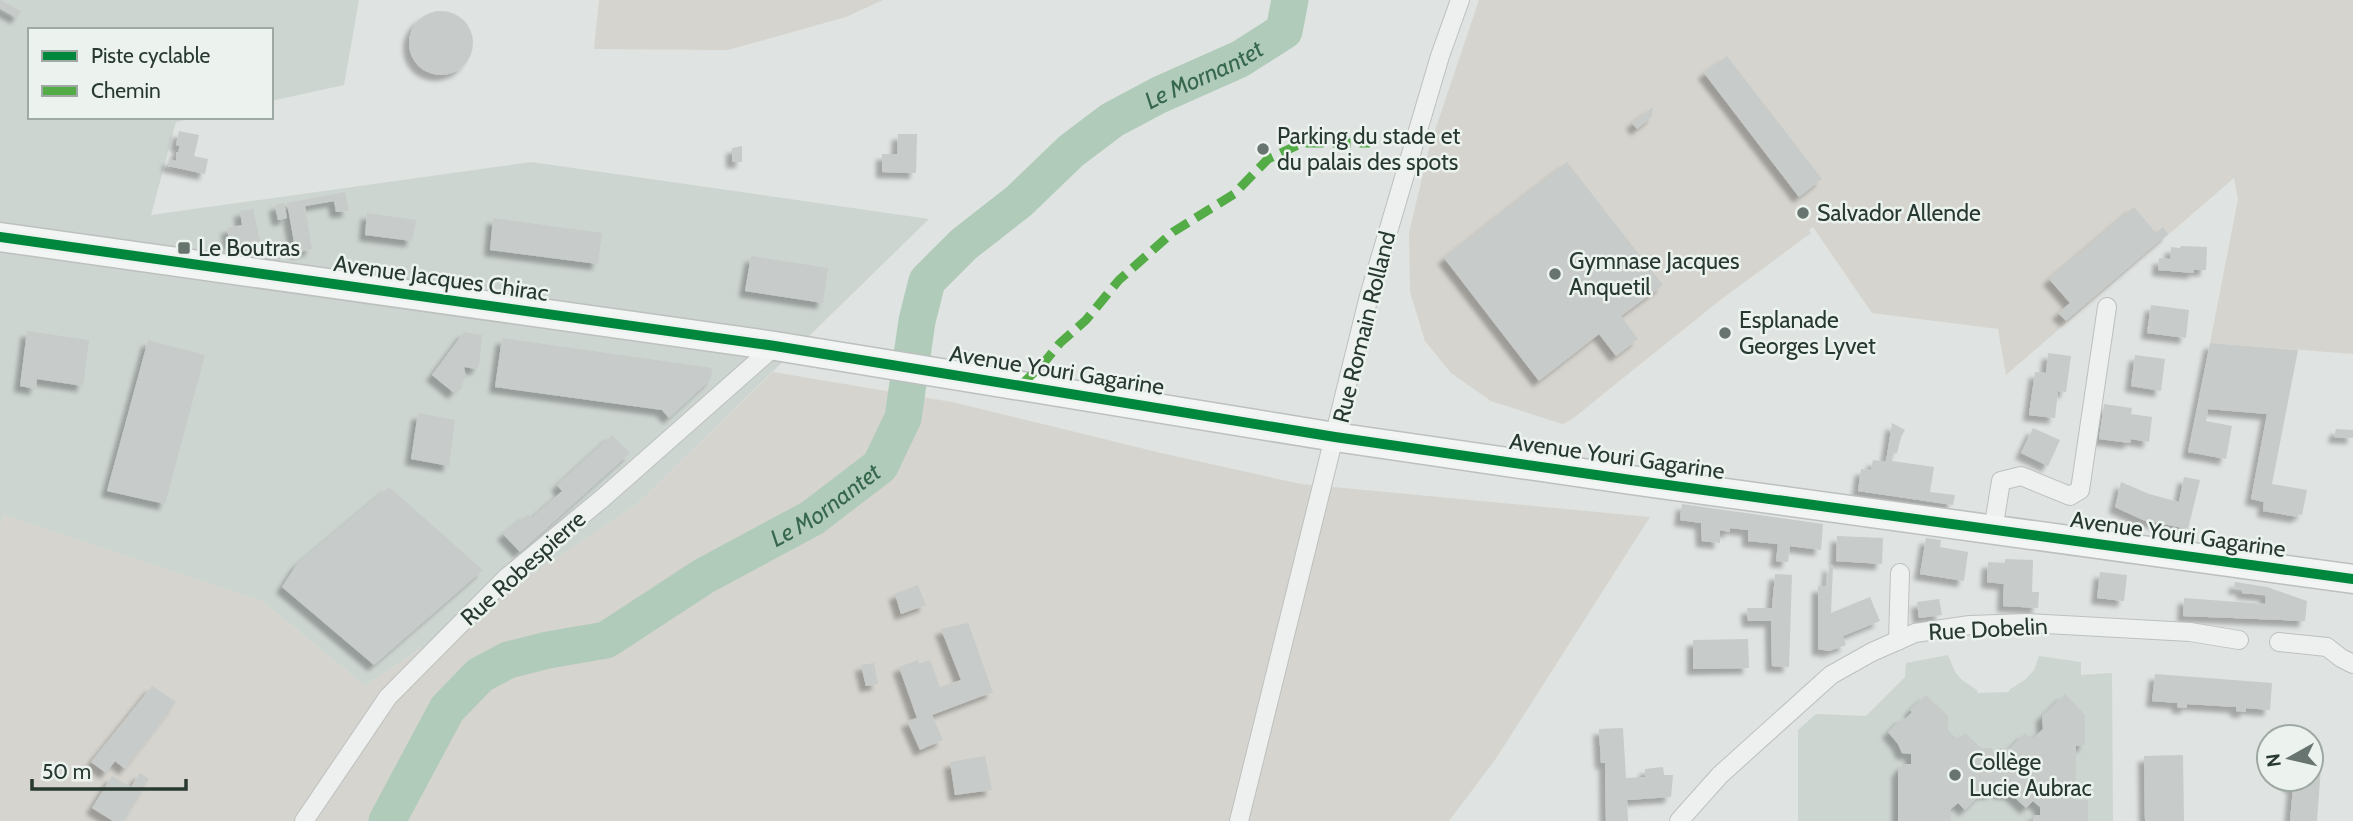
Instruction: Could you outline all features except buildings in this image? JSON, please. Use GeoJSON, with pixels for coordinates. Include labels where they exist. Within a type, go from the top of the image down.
{"type":"FeatureCollection","features":[{"type":"Feature","properties":{"kind":"main road","name":"Avenue Jacques Chirac"},"geometry":{"type":"LineString","coordinates":[[0,237],[876,362]]}},
{"type":"Feature","properties":{"kind":"main road","name":"Avenue Youri Gagarine"},"geometry":{"type":"LineString","coordinates":[[876,362],[1335,437],[2353,579]]}},
{"type":"Feature","properties":{"kind":"street","name":"Rue Romain Rolland"},"geometry":{"type":"LineString","coordinates":[[1240,821],[1370,296],[1440,56],[1460,0]]}},
{"type":"Feature","properties":{"kind":"street"},"geometry":{"type":"LineString","coordinates":[[1993,530],[2001,481],[2021,476],[2070,496],[2080,490],[2107,307]]}},
{"type":"Feature","properties":{"kind":"street","name":"Rue Robespierre"},"geometry":{"type":"LineString","coordinates":[[304,821],[388,697],[506,578],[604,497],[775,346]]}},
{"type":"Feature","properties":{"kind":"street"},"geometry":{"type":"LineString","coordinates":[[1898,641],[1900,573]]}},
{"type":"Feature","properties":{"kind":"street","name":"Rue Dobelin"},"geometry":{"type":"LineString","coordinates":[[1679,821],[1720,775],[1831,675],[1872,652],[1915,633],[1970,625],[2027,623],[2190,632],[2239,640]]}},
{"type":"Feature","properties":{"kind":"street"},"geometry":{"type":"LineString","coordinates":[[2279,642],[2327,647],[2353,664]]}},
{"type":"Feature","properties":{"kind":"shaded area"},"geometry":{"type":"Polygon","coordinates":[[[0,0],[359,0],[344,85],[273,101],[273,28],[28,28],[28,119],[190,119],[176,122],[151,215],[531,162],[929,219],[637,504],[365,686],[262,601],[4,515],[0,526],[0,0]]]}},
{"type":"Feature","properties":{"kind":"shaded area"},"geometry":{"type":"Polygon","coordinates":[[[599,0],[883,0],[846,17],[728,50],[594,49],[599,0]]]}},
{"type":"Feature","properties":{"kind":"shaded area","name":"Salvador Allende"},"geometry":{"type":"Polygon","coordinates":[[[1479,0],[2353,0],[2353,354],[2210,343],[2238,199],[2234,178],[2006,375],[1998,329],[1872,313],[1813,227],[1809,230],[1811,233],[1719,301],[1571,420],[1562,424],[1491,401],[1451,373],[1425,341],[1410,292],[1409,232],[1430,145],[1479,0]]]}},
{"type":"Feature","properties":{"kind":"shaded area"},"geometry":{"type":"Polygon","coordinates":[[[773,372],[952,402],[1301,484],[1650,517],[1497,757],[1449,821],[0,821],[0,526],[4,515],[262,601],[365,686],[637,504],[773,372]]]}},
{"type":"Feature","properties":{"kind":"shaded area","name":"Collège Lucie Aubrac"},"geometry":{"type":"Polygon","coordinates":[[[1948,655],[1955,672],[1978,693],[2009,692],[2034,670],[2039,656],[2081,662],[2081,675],[2112,673],[2113,821],[1798,821],[1798,730],[1816,714],[1866,716],[1905,677],[1906,663],[1948,655]]]}},
{"type":"Feature","properties":{"kind":"waterway","name":"Le Mornantet"},"geometry":{"type":"LineString","coordinates":[[387,821],[447,709],[480,675],[508,660],[606,640],[704,576],[812,518],[880,466],[903,418],[917,321],[927,281],[964,244],[1019,201],[1071,151],[1112,120],[1159,95],[1240,59],[1284,31],[1290,0]]}},
{"type":"Feature","properties":{"kind":"marked path"},"geometry":{"type":"LineString","coordinates":[[1021,385],[1060,343],[1086,320],[1119,280],[1173,232],[1234,194],[1268,159],[1302,143],[1370,143]]}},
{"type":"Feature","properties":{"kind":"cycle path"},"geometry":{"type":"LineString","coordinates":[[0,237],[775,346],[1335,437],[2353,579]]}},
{"type":"Feature","properties":{"kind":"place","name":"Parking du stade et du palais des spots"},"geometry":{"type":"Point","coordinates":[1263,149]}},
{"type":"Feature","properties":{"kind":"place","name":"Salvador Allende"},"geometry":{"type":"Point","coordinates":[1803,213]}},
{"type":"Feature","properties":{"kind":"place","name":"Le Boutras"},"geometry":{"type":"Point","coordinates":[184,248]}},
{"type":"Feature","properties":{"kind":"place","name":"Gymnase Jacques Anquetil"},"geometry":{"type":"Point","coordinates":[1555,274]}},
{"type":"Feature","properties":{"kind":"place","name":"Esplanade Georges Lyvet"},"geometry":{"type":"Point","coordinates":[1725,333]}},
{"type":"Feature","properties":{"kind":"place","name":"Collège Lucie Aubrac"},"geometry":{"type":"Point","coordinates":[1955,775]}}]}
